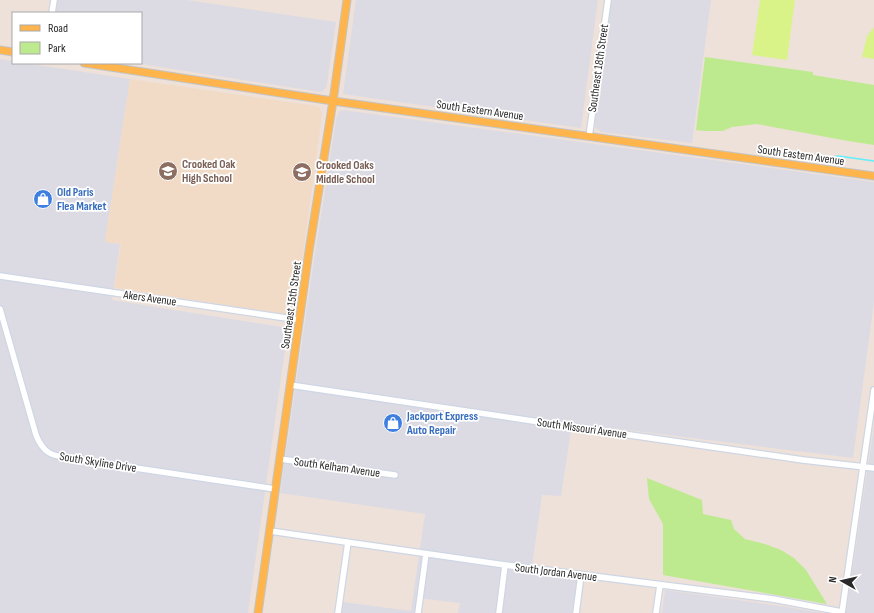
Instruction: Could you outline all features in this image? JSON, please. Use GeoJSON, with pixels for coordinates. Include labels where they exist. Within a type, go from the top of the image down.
{"type":"FeatureCollection","features":[{"type":"Feature","properties":{"kind":"main road","name":"Southeast 15th Street"},"geometry":{"type":"LineString","coordinates":[[258,613],[290,384],[347,0]]}},
{"type":"Feature","properties":{"kind":"main road"},"geometry":{"type":"LineString","coordinates":[[0,50],[12,52]]}},
{"type":"Feature","properties":{"kind":"main road","name":"South Eastern Avenue"},"geometry":{"type":"LineString","coordinates":[[91,64],[333,101],[874,176]]}},
{"type":"Feature","properties":{"kind":"street"},"geometry":{"type":"LineString","coordinates":[[52,12],[54,0]]}},
{"type":"Feature","properties":{"kind":"street","name":"Southeast 18th Street"},"geometry":{"type":"LineString","coordinates":[[589,137],[608,0]]}},
{"type":"Feature","properties":{"kind":"street","name":"Akers Avenue"},"geometry":{"type":"LineString","coordinates":[[0,276],[300,320]]}},
{"type":"Feature","properties":{"kind":"street","name":"South Skyline Drive"},"geometry":{"type":"LineString","coordinates":[[0,309],[36,435],[41,446],[48,453],[69,458],[275,489]]}},
{"type":"Feature","properties":{"kind":"street","name":"South Missouri Avenue"},"geometry":{"type":"LineString","coordinates":[[290,384],[803,460],[874,468]]}},
{"type":"Feature","properties":{"kind":"street"},"geometry":{"type":"LineString","coordinates":[[842,612],[874,390]]}},
{"type":"Feature","properties":{"kind":"street","name":"South Kelham Avenue"},"geometry":{"type":"LineString","coordinates":[[280,459],[395,475]]}},
{"type":"Feature","properties":{"kind":"street","name":"South Jordan Avenue"},"geometry":{"type":"LineString","coordinates":[[270,531],[505,565],[773,599],[842,612]]}},
{"type":"Feature","properties":{"kind":"street"},"geometry":{"type":"LineString","coordinates":[[338,613],[348,542]]}},
{"type":"Feature","properties":{"kind":"street"},"geometry":{"type":"LineString","coordinates":[[418,613],[426,554]]}},
{"type":"Feature","properties":{"kind":"street"},"geometry":{"type":"LineString","coordinates":[[499,613],[505,565]]}},
{"type":"Feature","properties":{"kind":"street"},"geometry":{"type":"LineString","coordinates":[[576,613],[581,575]]}},
{"type":"Feature","properties":{"kind":"street"},"geometry":{"type":"LineString","coordinates":[[656,613],[660,585]]}},
{"type":"Feature","properties":{"kind":"shaded area"},"geometry":{"type":"Polygon","coordinates":[[[57,0],[187,0],[336,22],[327,84],[322,92],[141,64],[142,12],[55,12],[57,0]]]}},
{"type":"Feature","properties":{"kind":"shaded area"},"geometry":{"type":"Polygon","coordinates":[[[356,0],[598,0],[581,128],[343,94],[356,0]]]}},
{"type":"Feature","properties":{"kind":"shaded area"},"geometry":{"type":"Polygon","coordinates":[[[611,0],[711,0],[692,143],[601,132],[595,127],[594,121],[611,0]]]}},
{"type":"Feature","properties":{"kind":"shaded area"},"geometry":{"type":"Polygon","coordinates":[[[0,59],[12,61],[12,64],[31,64],[130,79],[105,242],[120,244],[112,300],[288,328],[248,613],[0,613],[0,59]]]}},
{"type":"Feature","properties":{"kind":"shaded area"},"geometry":{"type":"Polygon","coordinates":[[[130,79],[316,106],[320,108],[322,114],[296,308],[293,315],[114,288],[121,244],[105,242],[130,79]]]}},
{"type":"Feature","properties":{"kind":"shaded area"},"geometry":{"type":"Polygon","coordinates":[[[343,110],[874,182],[874,302],[853,458],[572,423],[561,496],[542,495],[531,573],[577,580],[572,613],[458,613],[460,603],[417,598],[414,613],[341,613],[343,602],[411,611],[425,514],[280,493],[336,120],[339,111],[343,110]]]}},
{"type":"Feature","properties":{"kind":"shaded area"},"geometry":{"type":"Polygon","coordinates":[[[874,426],[874,613],[846,613],[874,426]]]}},
{"type":"Feature","properties":{"kind":"shaded area"},"geometry":{"type":"Polygon","coordinates":[[[665,590],[787,607],[821,613],[662,613],[665,590]]]}},
{"type":"Feature","properties":{"kind":"green space"},"geometry":{"type":"Polygon","coordinates":[[[760,0],[795,0],[787,60],[752,55],[760,0]]]}},
{"type":"Feature","properties":{"kind":"green space"},"geometry":{"type":"Polygon","coordinates":[[[874,27],[874,59],[862,57],[867,36],[874,27]]]}},
{"type":"Feature","properties":{"kind":"green space"},"geometry":{"type":"Polygon","coordinates":[[[705,57],[813,72],[813,75],[874,85],[874,145],[757,124],[732,127],[723,131],[696,130],[705,57]]]}},
{"type":"Feature","properties":{"kind":"green space"},"geometry":{"type":"Polygon","coordinates":[[[647,478],[702,500],[703,514],[731,520],[734,529],[745,539],[781,550],[794,558],[806,570],[827,604],[663,575],[663,524],[649,499],[647,478]]]}},
{"type":"Feature","properties":{"kind":"waterway"},"geometry":{"type":"LineString","coordinates":[[831,161],[832,157],[838,156],[874,161]]}},
{"type":"Feature","properties":{"kind":"place","name":"Crooked Oak High School"},"geometry":{"type":"Point","coordinates":[168,171]}},
{"type":"Feature","properties":{"kind":"place","name":"Crooked Oaks Middle School"},"geometry":{"type":"Point","coordinates":[302,172]}},
{"type":"Feature","properties":{"kind":"place","name":"Old Paris Flea Market"},"geometry":{"type":"Point","coordinates":[43,199]}},
{"type":"Feature","properties":{"kind":"place","name":"Jackport Express Auto Repair"},"geometry":{"type":"Point","coordinates":[393,423]}}]}
